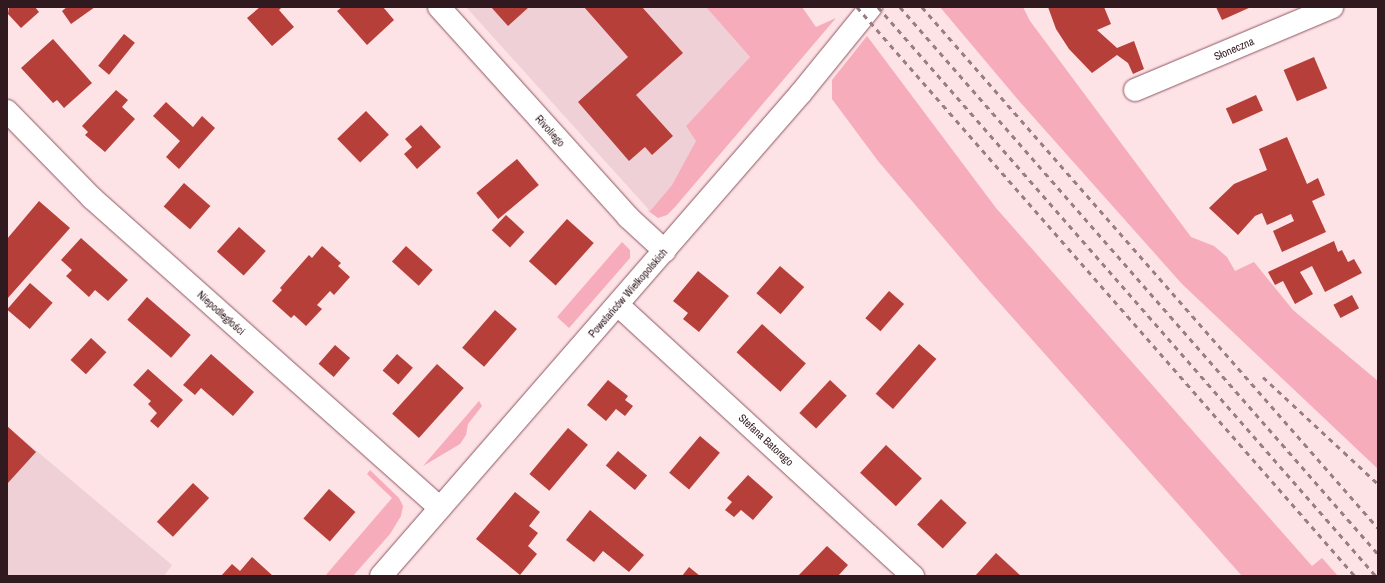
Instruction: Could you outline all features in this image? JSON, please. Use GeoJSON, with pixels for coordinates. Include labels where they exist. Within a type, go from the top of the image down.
{"type":"FeatureCollection","features":[{"type":"Feature","properties":{"kind":"street","name":"Rivoliego"},"geometry":{"type":"LineString","coordinates":[[439,7],[628,217],[665,251]]}},
{"type":"Feature","properties":{"kind":"street","name":"Powstańców Wielkopolskich"},"geometry":{"type":"LineString","coordinates":[[381,576],[665,251],[801,93],[871,7]]}},
{"type":"Feature","properties":{"kind":"street","name":"Słoneczna"},"geometry":{"type":"LineString","coordinates":[[1135,90],[1332,7]]}},
{"type":"Feature","properties":{"kind":"street","name":"Niepodległości"},"geometry":{"type":"LineString","coordinates":[[7,111],[92,198],[440,508]]}},
{"type":"Feature","properties":{"kind":"street","name":"Stefana Batorego"},"geometry":{"type":"LineString","coordinates":[[618,305],[913,576]]}},
{"type":"Feature","properties":{"kind":"shaded area"},"geometry":{"type":"Polygon","coordinates":[[[466,7],[706,7],[750,57],[686,126],[697,141],[672,185],[650,211],[466,7]]]}},
{"type":"Feature","properties":{"kind":"shaded area"},"geometry":{"type":"Polygon","coordinates":[[[706,7],[802,7],[816,27],[836,18],[675,207],[667,215],[658,218],[647,210],[650,211],[672,185],[696,141],[686,126],[750,57],[706,7]]]}},
{"type":"Feature","properties":{"kind":"shaded area"},"geometry":{"type":"Polygon","coordinates":[[[940,7],[1023,7],[1030,21],[1191,237],[1214,246],[1227,257],[1235,271],[1254,262],[1293,310],[1378,381],[1378,469],[1182,284],[1020,102],[940,7]]]}},
{"type":"Feature","properties":{"kind":"shaded area"},"geometry":{"type":"Polygon","coordinates":[[[867,36],[996,208],[1312,566],[1322,558],[1338,576],[1242,576],[980,281],[878,161],[832,99],[832,80],[867,36]]]}},
{"type":"Feature","properties":{"kind":"shaded area"},"geometry":{"type":"Polygon","coordinates":[[[622,242],[630,250],[630,258],[569,328],[557,317],[622,242]]]}},
{"type":"Feature","properties":{"kind":"shaded area"},"geometry":{"type":"Polygon","coordinates":[[[479,401],[482,406],[468,424],[466,435],[460,444],[423,466],[479,401]]]}},
{"type":"Feature","properties":{"kind":"shaded area"},"geometry":{"type":"Polygon","coordinates":[[[7,426],[172,565],[164,576],[7,576],[7,426]]]}},
{"type":"Feature","properties":{"kind":"shaded area"},"geometry":{"type":"Polygon","coordinates":[[[370,470],[399,498],[403,506],[401,516],[390,534],[353,576],[325,576],[392,498],[367,474],[370,470]]]}},
{"type":"Feature","properties":{"kind":"building"},"geometry":{"type":"Polygon","coordinates":[[[9,7],[35,7],[39,12],[21,28],[8,14],[9,7]]]}},
{"type":"Feature","properties":{"kind":"building"},"geometry":{"type":"Polygon","coordinates":[[[67,7],[95,7],[71,24],[62,11],[67,7]]]}},
{"type":"Feature","properties":{"kind":"building"},"geometry":{"type":"Polygon","coordinates":[[[260,7],[282,7],[279,10],[294,27],[272,46],[247,18],[260,7]]]}},
{"type":"Feature","properties":{"kind":"building"},"geometry":{"type":"Polygon","coordinates":[[[342,7],[383,7],[394,20],[367,45],[337,11],[342,7]]]}},
{"type":"Feature","properties":{"kind":"building"},"geometry":{"type":"Polygon","coordinates":[[[491,7],[529,7],[508,26],[491,7]]]}},
{"type":"Feature","properties":{"kind":"building"},"geometry":{"type":"Polygon","coordinates":[[[584,7],[642,7],[683,53],[636,95],[673,136],[652,155],[645,147],[629,161],[578,102],[628,57],[584,7]]]}},
{"type":"Feature","properties":{"kind":"building"},"geometry":{"type":"Polygon","coordinates":[[[1048,7],[1104,7],[1111,24],[1097,30],[1117,48],[1134,41],[1144,69],[1133,74],[1128,63],[1117,55],[1092,73],[1069,49],[1056,29],[1048,7]]]}},
{"type":"Feature","properties":{"kind":"building"},"geometry":{"type":"Polygon","coordinates":[[[1216,7],[1251,7],[1222,20],[1216,7]]]}},
{"type":"Feature","properties":{"kind":"building"},"geometry":{"type":"Polygon","coordinates":[[[124,34],[135,43],[109,75],[98,66],[124,34]]]}},
{"type":"Feature","properties":{"kind":"building"},"geometry":{"type":"Polygon","coordinates":[[[53,39],[92,83],[64,108],[57,100],[53,103],[21,68],[53,39]]]}},
{"type":"Feature","properties":{"kind":"building"},"geometry":{"type":"Polygon","coordinates":[[[1314,57],[1327,88],[1297,101],[1284,70],[1314,57]]]}},
{"type":"Feature","properties":{"kind":"building"},"geometry":{"type":"Polygon","coordinates":[[[116,90],[128,100],[122,107],[135,119],[105,152],[85,135],[88,132],[82,126],[116,90]]]}},
{"type":"Feature","properties":{"kind":"building"},"geometry":{"type":"Polygon","coordinates":[[[1256,95],[1263,111],[1233,124],[1226,108],[1256,95]]]}},
{"type":"Feature","properties":{"kind":"building"},"geometry":{"type":"Polygon","coordinates":[[[166,102],[193,127],[202,116],[215,128],[179,169],[166,157],[180,141],[153,116],[166,102]]]}},
{"type":"Feature","properties":{"kind":"building"},"geometry":{"type":"Polygon","coordinates":[[[366,111],[389,135],[360,163],[337,139],[366,111]]]}},
{"type":"Feature","properties":{"kind":"building"},"geometry":{"type":"Polygon","coordinates":[[[421,125],[441,147],[417,169],[404,154],[412,147],[405,139],[421,125]]]}},
{"type":"Feature","properties":{"kind":"building"},"geometry":{"type":"Polygon","coordinates":[[[1287,137],[1307,184],[1318,178],[1325,195],[1312,201],[1326,232],[1282,252],[1273,231],[1294,221],[1291,214],[1267,225],[1262,213],[1255,216],[1238,235],[1209,208],[1234,184],[1267,170],[1259,149],[1287,137]]]}},
{"type":"Feature","properties":{"kind":"building"},"geometry":{"type":"Polygon","coordinates":[[[517,159],[539,185],[498,219],[476,193],[517,159]]]}},
{"type":"Feature","properties":{"kind":"building"},"geometry":{"type":"Polygon","coordinates":[[[184,183],[210,206],[190,229],[164,206],[184,183]]]}},
{"type":"Feature","properties":{"kind":"building"},"geometry":{"type":"Polygon","coordinates":[[[39,201],[70,228],[7,299],[7,239],[39,201]]]}},
{"type":"Feature","properties":{"kind":"building"},"geometry":{"type":"Polygon","coordinates":[[[506,215],[524,232],[510,247],[492,230],[506,215]]]}},
{"type":"Feature","properties":{"kind":"building"},"geometry":{"type":"Polygon","coordinates":[[[567,219],[594,243],[556,285],[529,261],[567,219]]]}},
{"type":"Feature","properties":{"kind":"building"},"geometry":{"type":"Polygon","coordinates":[[[239,227],[266,251],[244,276],[217,252],[239,227]]]}},
{"type":"Feature","properties":{"kind":"building"},"geometry":{"type":"Polygon","coordinates":[[[81,238],[128,280],[108,301],[95,290],[89,297],[66,276],[72,270],[61,260],[81,238]]]}},
{"type":"Feature","properties":{"kind":"building"},"geometry":{"type":"Polygon","coordinates":[[[1334,241],[1338,252],[1342,250],[1348,262],[1354,259],[1362,273],[1325,292],[1312,266],[1300,272],[1313,294],[1295,304],[1283,281],[1275,285],[1268,272],[1334,241]]]}},
{"type":"Feature","properties":{"kind":"building"},"geometry":{"type":"Polygon","coordinates":[[[322,246],[341,263],[338,266],[350,277],[334,295],[330,291],[317,305],[322,309],[306,326],[294,315],[291,318],[272,301],[282,290],[280,288],[309,255],[312,258],[322,246]]]}},
{"type":"Feature","properties":{"kind":"building"},"geometry":{"type":"Polygon","coordinates":[[[406,246],[433,270],[419,286],[392,262],[406,246]]]}},
{"type":"Feature","properties":{"kind":"building"},"geometry":{"type":"Polygon","coordinates":[[[780,266],[804,287],[781,314],[756,293],[780,266]]]}},
{"type":"Feature","properties":{"kind":"building"},"geometry":{"type":"Polygon","coordinates":[[[698,271],[729,296],[699,332],[683,319],[688,313],[673,301],[698,271]]]}},
{"type":"Feature","properties":{"kind":"building"},"geometry":{"type":"Polygon","coordinates":[[[30,283],[53,303],[30,329],[7,309],[30,283]]]}},
{"type":"Feature","properties":{"kind":"building"},"geometry":{"type":"Polygon","coordinates":[[[889,291],[904,304],[880,331],[865,318],[889,291]]]}},
{"type":"Feature","properties":{"kind":"building"},"geometry":{"type":"Polygon","coordinates":[[[1352,295],[1359,308],[1341,318],[1333,305],[1352,295]]]}},
{"type":"Feature","properties":{"kind":"building"},"geometry":{"type":"Polygon","coordinates":[[[147,297],[191,335],[171,358],[127,320],[147,297]]]}},
{"type":"Feature","properties":{"kind":"building"},"geometry":{"type":"Polygon","coordinates":[[[495,310],[517,329],[484,367],[462,348],[495,310]]]}},
{"type":"Feature","properties":{"kind":"building"},"geometry":{"type":"Polygon","coordinates":[[[762,324],[806,363],[780,392],[737,352],[762,324]]]}},
{"type":"Feature","properties":{"kind":"building"},"geometry":{"type":"Polygon","coordinates":[[[91,338],[106,352],[86,374],[71,360],[91,338]]]}},
{"type":"Feature","properties":{"kind":"building"},"geometry":{"type":"Polygon","coordinates":[[[919,344],[936,359],[893,409],[876,394],[919,344]]]}},
{"type":"Feature","properties":{"kind":"building"},"geometry":{"type":"Polygon","coordinates":[[[335,345],[350,358],[334,377],[319,364],[335,345]]]}},
{"type":"Feature","properties":{"kind":"building"},"geometry":{"type":"Polygon","coordinates":[[[211,354],[254,392],[233,416],[201,388],[195,395],[183,385],[211,354]]]}},
{"type":"Feature","properties":{"kind":"building"},"geometry":{"type":"Polygon","coordinates":[[[397,354],[413,368],[398,384],[383,371],[397,354]]]}},
{"type":"Feature","properties":{"kind":"building"},"geometry":{"type":"Polygon","coordinates":[[[437,364],[464,388],[419,438],[392,414],[437,364]]]}},
{"type":"Feature","properties":{"kind":"building"},"geometry":{"type":"Polygon","coordinates":[[[148,369],[183,400],[158,428],[150,421],[157,413],[148,404],[151,401],[133,385],[148,369]]]}},
{"type":"Feature","properties":{"kind":"building"},"geometry":{"type":"Polygon","coordinates":[[[608,380],[628,396],[625,400],[633,406],[625,416],[616,409],[606,421],[587,405],[608,380]]]}},
{"type":"Feature","properties":{"kind":"building"},"geometry":{"type":"Polygon","coordinates":[[[830,380],[847,396],[816,429],[799,413],[830,380]]]}},
{"type":"Feature","properties":{"kind":"building"},"geometry":{"type":"Polygon","coordinates":[[[7,426],[36,452],[7,484],[7,426]]]}},
{"type":"Feature","properties":{"kind":"building"},"geometry":{"type":"Polygon","coordinates":[[[568,428],[588,445],[549,491],[529,474],[568,428]]]}},
{"type":"Feature","properties":{"kind":"building"},"geometry":{"type":"Polygon","coordinates":[[[700,436],[720,453],[689,489],[669,473],[700,436]]]}},
{"type":"Feature","properties":{"kind":"building"},"geometry":{"type":"Polygon","coordinates":[[[886,445],[922,478],[896,506],[860,473],[886,445]]]}},
{"type":"Feature","properties":{"kind":"building"},"geometry":{"type":"Polygon","coordinates":[[[618,451],[647,475],[635,490],[606,466],[618,451]]]}},
{"type":"Feature","properties":{"kind":"building"},"geometry":{"type":"Polygon","coordinates":[[[748,475],[773,497],[753,520],[741,510],[734,517],[725,510],[732,502],[727,498],[748,475]]]}},
{"type":"Feature","properties":{"kind":"building"},"geometry":{"type":"Polygon","coordinates":[[[193,483],[209,498],[173,537],[157,522],[193,483]]]}},
{"type":"Feature","properties":{"kind":"building"},"geometry":{"type":"Polygon","coordinates":[[[329,489],[355,512],[330,541],[303,518],[329,489]]]}},
{"type":"Feature","properties":{"kind":"building"},"geometry":{"type":"Polygon","coordinates":[[[515,492],[540,512],[529,526],[538,533],[528,546],[537,554],[520,575],[476,539],[515,492]]]}},
{"type":"Feature","properties":{"kind":"building"},"geometry":{"type":"Polygon","coordinates":[[[941,499],[967,523],[943,548],[917,525],[941,499]]]}},
{"type":"Feature","properties":{"kind":"building"},"geometry":{"type":"Polygon","coordinates":[[[590,510],[644,555],[629,572],[603,551],[594,562],[566,540],[590,510]]]}},
{"type":"Feature","properties":{"kind":"building"},"geometry":{"type":"Polygon","coordinates":[[[827,546],[848,565],[838,576],[798,576],[827,546]]]}},
{"type":"Feature","properties":{"kind":"building"},"geometry":{"type":"Polygon","coordinates":[[[996,553],[1021,576],[975,576],[996,553]]]}},
{"type":"Feature","properties":{"kind":"building"},"geometry":{"type":"Polygon","coordinates":[[[252,557],[273,576],[221,576],[232,564],[240,571],[252,557]]]}},
{"type":"Feature","properties":{"kind":"building"},"geometry":{"type":"Polygon","coordinates":[[[689,567],[700,576],[682,576],[689,567]]]}},
{"type":"Feature","properties":{"kind":"railway"},"geometry":{"type":"LineString","coordinates":[[857,7],[1355,576]]}},
{"type":"Feature","properties":{"kind":"railway"},"geometry":{"type":"LineString","coordinates":[[878,7],[1376,576]]}},
{"type":"Feature","properties":{"kind":"railway"},"geometry":{"type":"LineString","coordinates":[[900,7],[1378,554]]}},
{"type":"Feature","properties":{"kind":"railway"},"geometry":{"type":"LineString","coordinates":[[922,7],[1378,528]]}},
{"type":"Feature","properties":{"kind":"railway"},"geometry":{"type":"LineString","coordinates":[[1263,377],[1378,484]]}}]}
